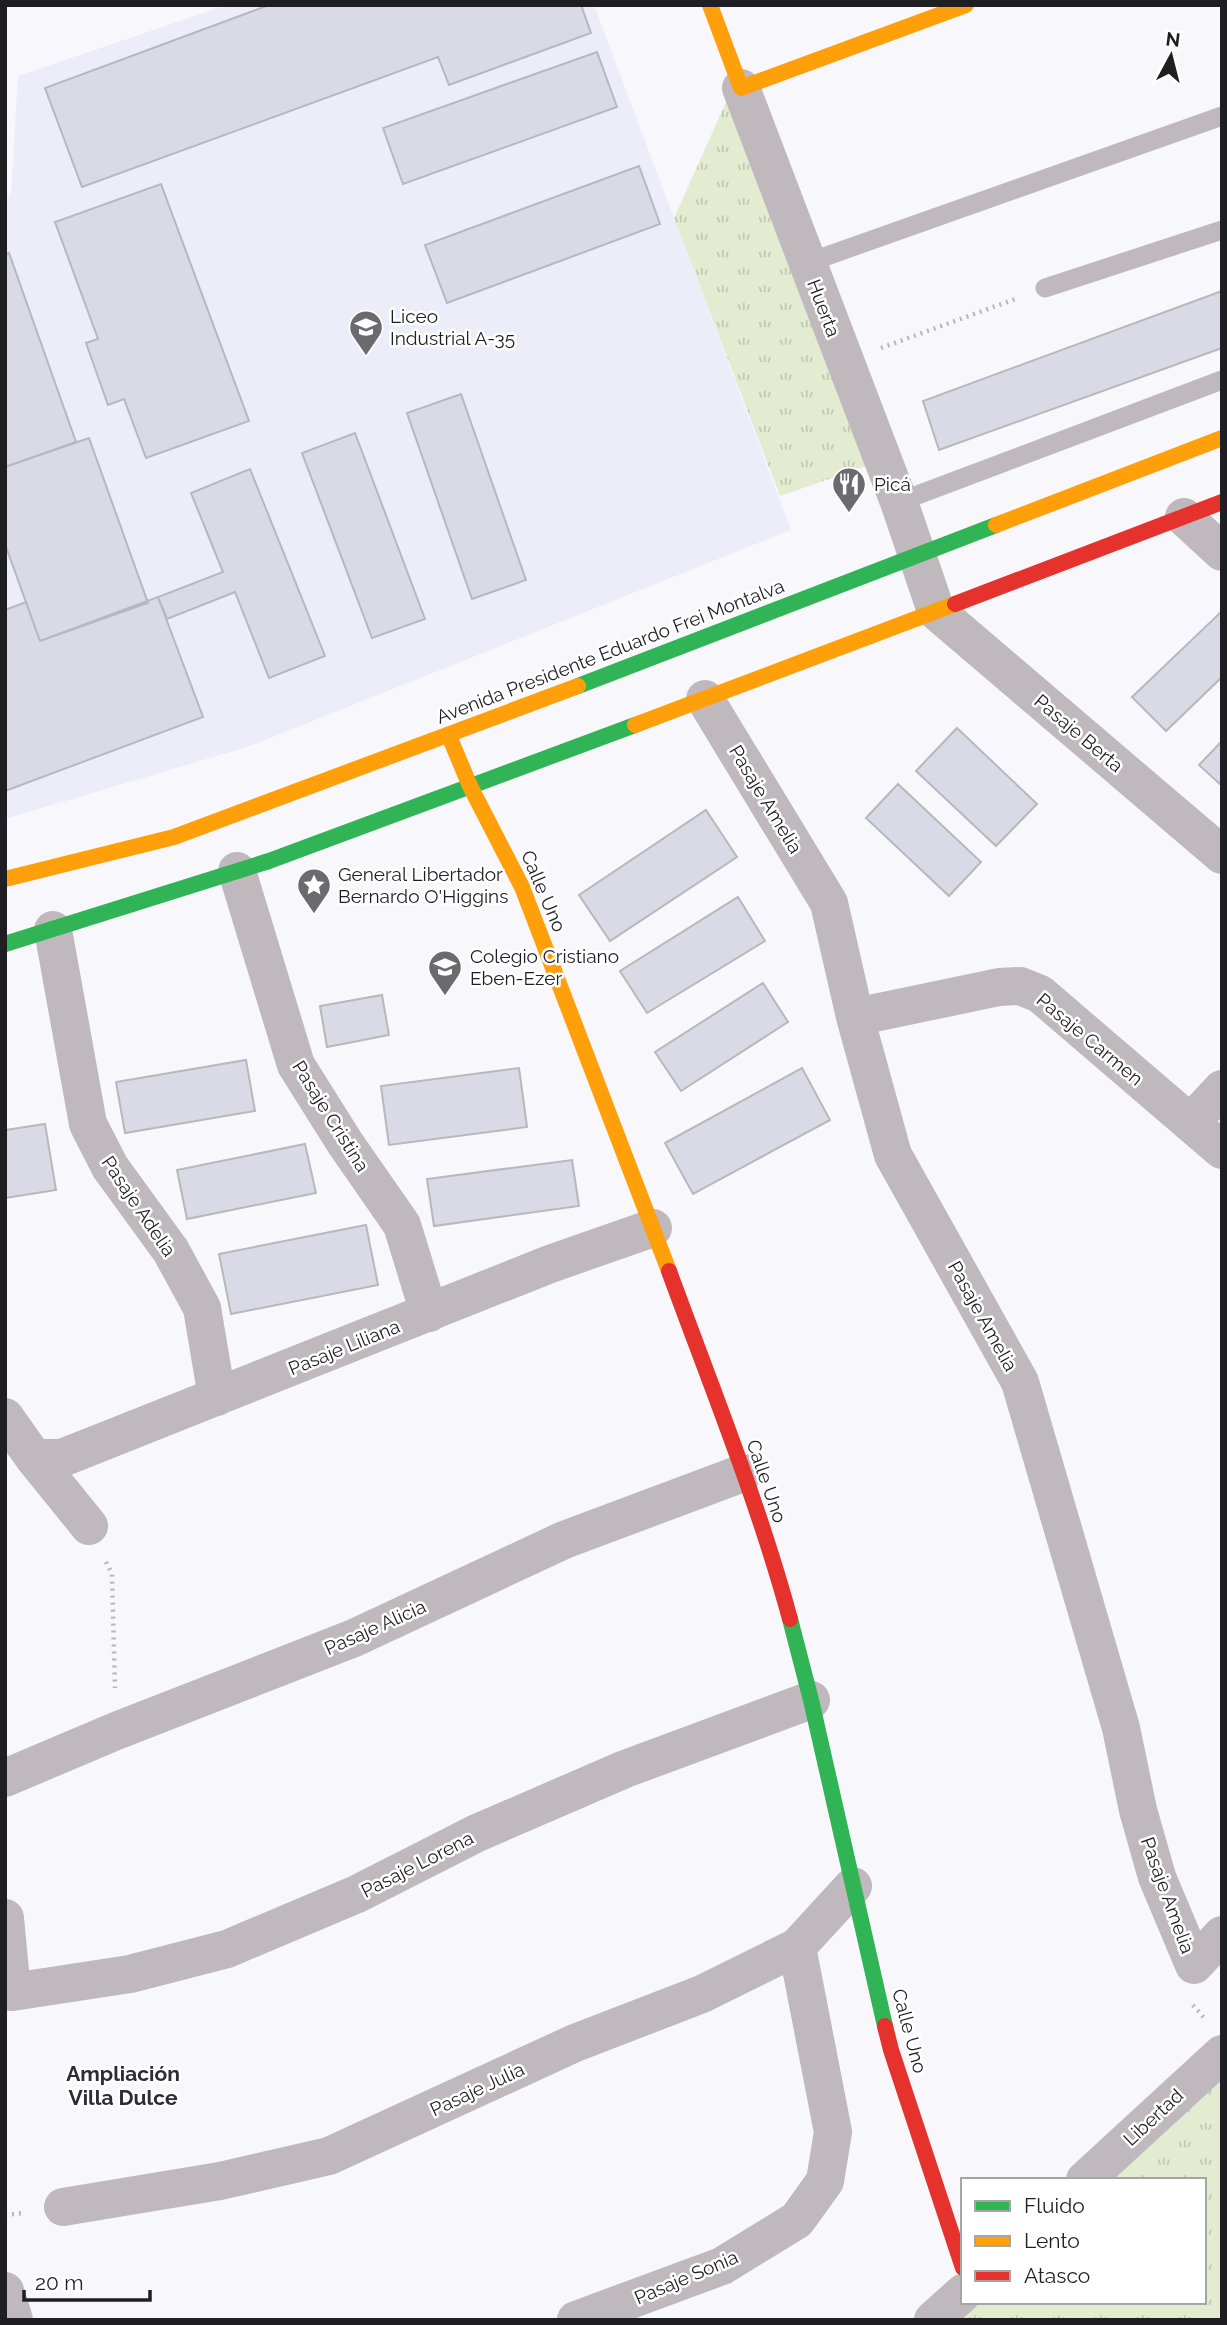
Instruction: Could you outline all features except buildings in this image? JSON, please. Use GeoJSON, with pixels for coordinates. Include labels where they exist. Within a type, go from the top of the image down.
{"type":"FeatureCollection","features":[{"type":"Feature","properties":{"kind":"main road","name":"Huerta"},"geometry":{"type":"LineString","coordinates":[[710,5],[741,88]]}},
{"type":"Feature","properties":{"kind":"main road"},"geometry":{"type":"LineString","coordinates":[[741,88],[965,5]]}},
{"type":"Feature","properties":{"kind":"main road","name":"Avenida Presidente Eduardo Frei Montalva"},"geometry":{"type":"LineString","coordinates":[[5,879],[173,837],[449,736],[1222,438]]}},
{"type":"Feature","properties":{"kind":"main road"},"geometry":{"type":"LineString","coordinates":[[5,944],[237,871],[705,699],[1222,502]]}},
{"type":"Feature","properties":{"kind":"main road","name":"Calle Uno"},"geometry":{"type":"LineString","coordinates":[[449,736],[470,786],[522,887],[653,1228],[779,1579],[811,1700],[891,2050],[961,2262]]}},
{"type":"Feature","properties":{"kind":"street","name":"Huerta"},"geometry":{"type":"LineString","coordinates":[[741,88],[918,554],[936,611]]}},
{"type":"Feature","properties":{"kind":"street"},"geometry":{"type":"LineString","coordinates":[[1184,517],[1222,552]]}},
{"type":"Feature","properties":{"kind":"street","name":"Pasaje Berta"},"geometry":{"type":"LineString","coordinates":[[936,611],[1222,855]]}},
{"type":"Feature","properties":{"kind":"street","name":"Pasaje Amelia"},"geometry":{"type":"LineString","coordinates":[[705,699],[829,903],[855,1017],[893,1155],[1020,1382],[1121,1728],[1157,1877],[1194,1965],[1222,1936]]}},
{"type":"Feature","properties":{"kind":"street","name":"Pasaje Cristina"},"geometry":{"type":"LineString","coordinates":[[237,871],[296,1065],[345,1143],[402,1225],[429,1312]]}},
{"type":"Feature","properties":{"kind":"street","name":"Pasaje Adelia"},"geometry":{"type":"LineString","coordinates":[[53,930],[88,1124],[110,1167],[171,1251],[202,1308],[217,1397]]}},
{"type":"Feature","properties":{"kind":"street","name":"Pasaje Carmen"},"geometry":{"type":"LineString","coordinates":[[855,1017],[999,986],[1020,986],[1040,994],[1222,1150]]}},
{"type":"Feature","properties":{"kind":"street"},"geometry":{"type":"LineString","coordinates":[[1190,1123],[1222,1089]]}},
{"type":"Feature","properties":{"kind":"street","name":"Pasaje Liliana"},"geometry":{"type":"LineString","coordinates":[[34,1458],[62,1458],[550,1264],[653,1228]]}},
{"type":"Feature","properties":{"kind":"street"},"geometry":{"type":"LineString","coordinates":[[5,1417],[89,1527]]}},
{"type":"Feature","properties":{"kind":"street","name":"Pasaje Alicia"},"geometry":{"type":"LineString","coordinates":[[5,1778],[116,1731],[354,1638],[564,1540],[743,1473]]}},
{"type":"Feature","properties":{"kind":"street","name":"Pasaje Lorena"},"geometry":{"type":"LineString","coordinates":[[5,1918],[9,1996],[130,1974],[228,1949],[357,1894],[477,1833],[625,1769],[811,1700]]}},
{"type":"Feature","properties":{"kind":"street","name":"Pasaje Julia"},"geometry":{"type":"LineString","coordinates":[[63,2207],[220,2181],[329,2156],[575,2043],[702,1994],[797,1947],[853,1886]]}},
{"type":"Feature","properties":{"kind":"street","name":"Pasaje Sonia"},"geometry":{"type":"LineString","coordinates":[[576,2320],[722,2266],[797,2220],[825,2182],[833,2132],[797,1947]]}},
{"type":"Feature","properties":{"kind":"street","name":"Libertad"},"geometry":{"type":"LineString","coordinates":[[1087,2178],[1222,2054]]}},
{"type":"Feature","properties":{"kind":"street"},"geometry":{"type":"LineString","coordinates":[[5,2291],[15,2320]]}},
{"type":"Feature","properties":{"kind":"street"},"geometry":{"type":"LineString","coordinates":[[933,2320],[961,2295]]}},
{"type":"Feature","properties":{"kind":"lane"},"geometry":{"type":"LineString","coordinates":[[807,263],[1222,116]]}},
{"type":"Feature","properties":{"kind":"lane"},"geometry":{"type":"LineString","coordinates":[[1045,288],[1222,230]]}},
{"type":"Feature","properties":{"kind":"lane"},"geometry":{"type":"LineString","coordinates":[[898,502],[1222,380]]}},
{"type":"Feature","properties":{"kind":"path"},"geometry":{"type":"LineString","coordinates":[[844,361],[1045,288]]}},
{"type":"Feature","properties":{"kind":"path"},"geometry":{"type":"LineString","coordinates":[[89,1527],[112,1574],[116,1731]]}},
{"type":"Feature","properties":{"kind":"shaded area","name":"Liceo Industrial A-35"},"geometry":{"type":"Polygon","coordinates":[[[227,5],[594,5],[791,530],[250,746],[5,819],[5,195],[11,195],[18,76],[227,5]]]}},
{"type":"Feature","properties":{"kind":"green space"},"geometry":{"type":"Polygon","coordinates":[[[727,100],[869,465],[780,496],[674,218],[727,100]]]}},
{"type":"Feature","properties":{"kind":"green space"},"geometry":{"type":"Polygon","coordinates":[[[1222,2074],[1222,2320],[939,2320],[961,2304],[1206,2304],[1206,2178],[1102,2178],[1222,2074]]]}},
{"type":"Feature","properties":{"kind":"traffic: fast"},"geometry":{"type":"LineString","coordinates":[[578,686],[996,525]]}},
{"type":"Feature","properties":{"kind":"traffic: fast"},"geometry":{"type":"LineString","coordinates":[[5,944],[269,861],[635,725]]}},
{"type":"Feature","properties":{"kind":"traffic: fast"},"geometry":{"type":"LineString","coordinates":[[790,1619],[885,2026]]}},
{"type":"Feature","properties":{"kind":"traffic: slow"},"geometry":{"type":"LineString","coordinates":[[710,5],[741,88],[966,5]]}},
{"type":"Feature","properties":{"kind":"traffic: slow"},"geometry":{"type":"LineString","coordinates":[[996,525],[1222,438]]}},
{"type":"Feature","properties":{"kind":"traffic: slow"},"geometry":{"type":"LineString","coordinates":[[635,725],[955,604]]}},
{"type":"Feature","properties":{"kind":"traffic: slow"},"geometry":{"type":"LineString","coordinates":[[5,879],[174,837],[578,686]]}},
{"type":"Feature","properties":{"kind":"traffic: slow"},"geometry":{"type":"LineString","coordinates":[[449,736],[470,786],[522,887],[669,1271]]}},
{"type":"Feature","properties":{"kind":"traffic: jam"},"geometry":{"type":"LineString","coordinates":[[955,604],[1222,502]]}},
{"type":"Feature","properties":{"kind":"traffic: jam"},"geometry":{"type":"LineString","coordinates":[[669,1271],[749,1487],[790,1619]]}},
{"type":"Feature","properties":{"kind":"traffic: jam"},"geometry":{"type":"LineString","coordinates":[[885,2026],[961,2262]]}},
{"type":"Feature","properties":{"kind":"place","name":"Liceo Industrial A-35"},"geometry":{"type":"Point","coordinates":[366,357]}},
{"type":"Feature","properties":{"kind":"place","name":"Picá"},"geometry":{"type":"Point","coordinates":[849,514]}},
{"type":"Feature","properties":{"kind":"place","name":"General Libertador Bernardo O'Higgins"},"geometry":{"type":"Point","coordinates":[314,915]}},
{"type":"Feature","properties":{"kind":"place","name":"Colegio Cristiano Eben-Ezer"},"geometry":{"type":"Point","coordinates":[445,997]}},
{"type":"Feature","properties":{"kind":"district","name":"Ampliación Villa Dulce"},"geometry":{"type":"Point","coordinates":[123,2086]}}]}
